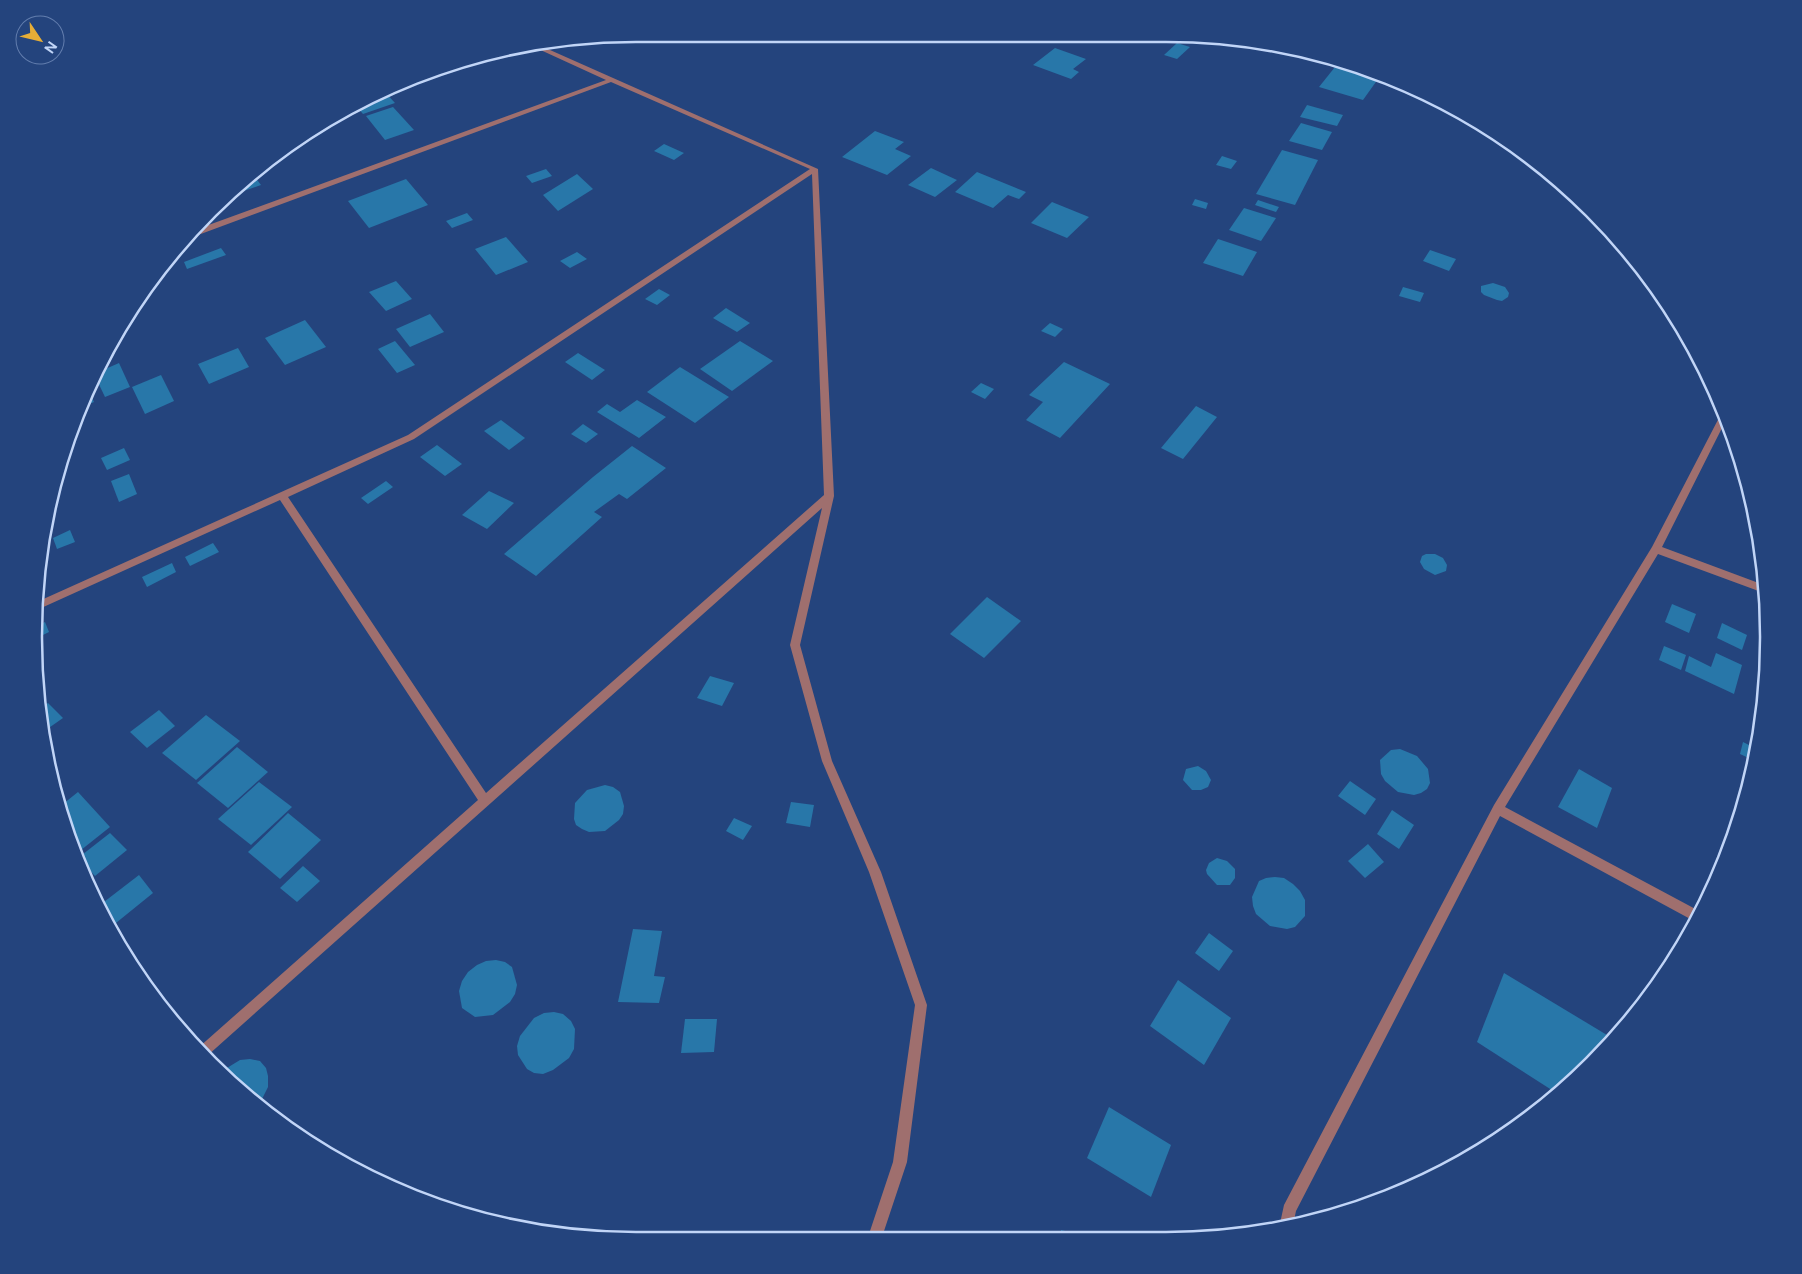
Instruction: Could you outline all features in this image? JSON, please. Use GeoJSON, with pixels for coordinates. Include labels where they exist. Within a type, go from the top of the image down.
{"type":"FeatureCollection","features":[{"type":"Feature","properties":{"kind":"street"},"geometry":{"type":"LineString","coordinates":[[544,50],[815,169]]}},
{"type":"Feature","properties":{"kind":"street"},"geometry":{"type":"LineString","coordinates":[[205,229],[611,80]]}},
{"type":"Feature","properties":{"kind":"street"},"geometry":{"type":"LineString","coordinates":[[44,603],[411,438],[815,169]]}},
{"type":"Feature","properties":{"kind":"street"},"geometry":{"type":"LineString","coordinates":[[815,169],[828,496],[795,645],[827,761],[875,872],[921,1006],[900,1162],[877,1232]]}},
{"type":"Feature","properties":{"kind":"street"},"geometry":{"type":"LineString","coordinates":[[1288,1218],[1289,1210],[1498,809],[1656,549],[1720,424]]}},
{"type":"Feature","properties":{"kind":"street"},"geometry":{"type":"LineString","coordinates":[[282,495],[485,801]]}},
{"type":"Feature","properties":{"kind":"street"},"geometry":{"type":"LineString","coordinates":[[207,1047],[828,496]]}},
{"type":"Feature","properties":{"kind":"street"},"geometry":{"type":"LineString","coordinates":[[1656,549],[1757,586]]}},
{"type":"Feature","properties":{"kind":"street"},"geometry":{"type":"LineString","coordinates":[[1498,809],[1691,913]]}},
{"type":"Feature","properties":{"kind":"building"},"geometry":{"type":"Polygon","coordinates":[[[1177,43],[1190,47],[1177,59],[1164,55],[1177,43]]]}},
{"type":"Feature","properties":{"kind":"building"},"geometry":{"type":"Polygon","coordinates":[[[1055,48],[1086,59],[1073,69],[1079,72],[1071,79],[1033,65],[1055,48]]]}},
{"type":"Feature","properties":{"kind":"building"},"geometry":{"type":"Polygon","coordinates":[[[1335,68],[1376,82],[1363,100],[1319,87],[1335,68]]]}},
{"type":"Feature","properties":{"kind":"building"},"geometry":{"type":"Polygon","coordinates":[[[389,97],[395,103],[363,114],[361,111],[389,97]]]}},
{"type":"Feature","properties":{"kind":"building"},"geometry":{"type":"Polygon","coordinates":[[[1307,105],[1343,115],[1337,126],[1300,117],[1307,105]]]}},
{"type":"Feature","properties":{"kind":"building"},"geometry":{"type":"Polygon","coordinates":[[[393,107],[414,130],[385,140],[366,116],[393,107]]]}},
{"type":"Feature","properties":{"kind":"building"},"geometry":{"type":"Polygon","coordinates":[[[1301,123],[1332,132],[1322,150],[1289,141],[1301,123]]]}},
{"type":"Feature","properties":{"kind":"building"},"geometry":{"type":"Polygon","coordinates":[[[875,131],[904,142],[895,149],[911,156],[887,175],[842,157],[875,131]]]}},
{"type":"Feature","properties":{"kind":"building"},"geometry":{"type":"Polygon","coordinates":[[[664,144],[684,153],[674,160],[654,151],[664,144]]]}},
{"type":"Feature","properties":{"kind":"building"},"geometry":{"type":"Polygon","coordinates":[[[1282,150],[1318,160],[1295,205],[1256,194],[1282,150]]]}},
{"type":"Feature","properties":{"kind":"building"},"geometry":{"type":"Polygon","coordinates":[[[1222,156],[1237,161],[1231,169],[1216,165],[1222,156]]]}},
{"type":"Feature","properties":{"kind":"building"},"geometry":{"type":"Polygon","coordinates":[[[931,168],[957,180],[935,197],[908,185],[931,168]]]}},
{"type":"Feature","properties":{"kind":"building"},"geometry":{"type":"Polygon","coordinates":[[[546,169],[552,176],[532,183],[526,176],[546,169]]]}},
{"type":"Feature","properties":{"kind":"building"},"geometry":{"type":"Polygon","coordinates":[[[977,172],[1026,192],[1019,199],[1008,195],[993,208],[955,192],[977,172]]]}},
{"type":"Feature","properties":{"kind":"building"},"geometry":{"type":"Polygon","coordinates":[[[577,174],[593,189],[558,211],[543,195],[577,174]]]}},
{"type":"Feature","properties":{"kind":"building"},"geometry":{"type":"Polygon","coordinates":[[[406,179],[428,205],[369,228],[348,201],[406,179]]]}},
{"type":"Feature","properties":{"kind":"building"},"geometry":{"type":"Polygon","coordinates":[[[257,180],[261,185],[244,191],[257,180]]]}},
{"type":"Feature","properties":{"kind":"building"},"geometry":{"type":"Polygon","coordinates":[[[1195,199],[1208,203],[1206,209],[1192,205],[1195,199]]]}},
{"type":"Feature","properties":{"kind":"building"},"geometry":{"type":"Polygon","coordinates":[[[1258,200],[1279,207],[1276,212],[1255,205],[1258,200]]]}},
{"type":"Feature","properties":{"kind":"building"},"geometry":{"type":"Polygon","coordinates":[[[1052,202],[1089,217],[1067,238],[1031,223],[1052,202]]]}},
{"type":"Feature","properties":{"kind":"building"},"geometry":{"type":"Polygon","coordinates":[[[1244,208],[1276,218],[1261,241],[1229,230],[1244,208]]]}},
{"type":"Feature","properties":{"kind":"building"},"geometry":{"type":"Polygon","coordinates":[[[467,213],[473,220],[452,228],[446,221],[467,213]]]}},
{"type":"Feature","properties":{"kind":"building"},"geometry":{"type":"Polygon","coordinates":[[[506,237],[528,262],[496,275],[475,249],[506,237]]]}},
{"type":"Feature","properties":{"kind":"building"},"geometry":{"type":"Polygon","coordinates":[[[1218,239],[1257,252],[1243,276],[1203,263],[1218,239]]]}},
{"type":"Feature","properties":{"kind":"building"},"geometry":{"type":"Polygon","coordinates":[[[221,248],[226,255],[187,269],[184,262],[221,248]]]}},
{"type":"Feature","properties":{"kind":"building"},"geometry":{"type":"Polygon","coordinates":[[[1430,250],[1456,259],[1449,271],[1423,261],[1430,250]]]}},
{"type":"Feature","properties":{"kind":"building"},"geometry":{"type":"Polygon","coordinates":[[[577,252],[587,259],[570,268],[560,261],[577,252]]]}},
{"type":"Feature","properties":{"kind":"building"},"geometry":{"type":"Polygon","coordinates":[[[396,281],[412,299],[386,311],[369,292],[396,281]]]}},
{"type":"Feature","properties":{"kind":"building"},"geometry":{"type":"Polygon","coordinates":[[[1493,283],[1505,287],[1509,293],[1508,297],[1502,301],[1484,295],[1481,292],[1481,286],[1493,283]]]}},
{"type":"Feature","properties":{"kind":"building"},"geometry":{"type":"Polygon","coordinates":[[[1403,287],[1424,293],[1420,302],[1399,296],[1403,287]]]}},
{"type":"Feature","properties":{"kind":"building"},"geometry":{"type":"Polygon","coordinates":[[[659,289],[670,295],[657,305],[645,299],[659,289]]]}},
{"type":"Feature","properties":{"kind":"building"},"geometry":{"type":"Polygon","coordinates":[[[726,308],[750,323],[737,332],[713,318],[726,308]]]}},
{"type":"Feature","properties":{"kind":"building"},"geometry":{"type":"Polygon","coordinates":[[[430,314],[444,332],[410,347],[396,329],[430,314]]]}},
{"type":"Feature","properties":{"kind":"building"},"geometry":{"type":"Polygon","coordinates":[[[305,320],[326,347],[285,365],[265,338],[305,320]]]}},
{"type":"Feature","properties":{"kind":"building"},"geometry":{"type":"Polygon","coordinates":[[[1050,323],[1063,329],[1055,337],[1041,331],[1050,323]]]}},
{"type":"Feature","properties":{"kind":"building"},"geometry":{"type":"Polygon","coordinates":[[[395,341],[415,365],[397,373],[378,349],[395,341]]]}},
{"type":"Feature","properties":{"kind":"building"},"geometry":{"type":"Polygon","coordinates":[[[740,341],[773,361],[732,391],[700,369],[740,341]]]}},
{"type":"Feature","properties":{"kind":"building"},"geometry":{"type":"Polygon","coordinates":[[[238,348],[249,367],[209,384],[198,364],[238,348]]]}},
{"type":"Feature","properties":{"kind":"building"},"geometry":{"type":"Polygon","coordinates":[[[578,353],[605,370],[592,380],[565,362],[578,353]]]}},
{"type":"Feature","properties":{"kind":"building"},"geometry":{"type":"Polygon","coordinates":[[[1064,362],[1110,384],[1060,438],[1026,420],[1043,402],[1029,395],[1064,362]]]}},
{"type":"Feature","properties":{"kind":"building"},"geometry":{"type":"Polygon","coordinates":[[[119,363],[130,387],[105,397],[99,385],[107,368],[119,363]]]}},
{"type":"Feature","properties":{"kind":"building"},"geometry":{"type":"Polygon","coordinates":[[[680,367],[729,397],[695,423],[647,392],[680,367]]]}},
{"type":"Feature","properties":{"kind":"building"},"geometry":{"type":"Polygon","coordinates":[[[161,375],[174,401],[145,414],[132,387],[161,375]]]}},
{"type":"Feature","properties":{"kind":"building"},"geometry":{"type":"Polygon","coordinates":[[[981,383],[994,389],[985,399],[971,392],[981,383]]]}},
{"type":"Feature","properties":{"kind":"building"},"geometry":{"type":"Polygon","coordinates":[[[637,400],[666,417],[639,438],[597,412],[607,404],[620,412],[637,400]]]}},
{"type":"Feature","properties":{"kind":"building"},"geometry":{"type":"Polygon","coordinates":[[[1196,406],[1217,417],[1183,459],[1161,448],[1196,406]]]}},
{"type":"Feature","properties":{"kind":"building"},"geometry":{"type":"Polygon","coordinates":[[[501,420],[525,438],[509,450],[484,431],[501,420]]]}},
{"type":"Feature","properties":{"kind":"building"},"geometry":{"type":"Polygon","coordinates":[[[583,424],[598,434],[586,443],[571,434],[583,424]]]}},
{"type":"Feature","properties":{"kind":"building"},"geometry":{"type":"Polygon","coordinates":[[[437,445],[462,464],[445,476],[420,457],[437,445]]]}},
{"type":"Feature","properties":{"kind":"building"},"geometry":{"type":"Polygon","coordinates":[[[632,446],[666,468],[627,499],[619,494],[594,512],[602,517],[536,576],[504,554],[593,477],[632,446]]]}},
{"type":"Feature","properties":{"kind":"building"},"geometry":{"type":"Polygon","coordinates":[[[124,448],[130,460],[107,470],[101,458],[124,448]]]}},
{"type":"Feature","properties":{"kind":"building"},"geometry":{"type":"Polygon","coordinates":[[[129,474],[137,494],[119,502],[111,481],[129,474]]]}},
{"type":"Feature","properties":{"kind":"building"},"geometry":{"type":"Polygon","coordinates":[[[386,481],[393,487],[368,504],[361,498],[386,481]]]}},
{"type":"Feature","properties":{"kind":"building"},"geometry":{"type":"Polygon","coordinates":[[[489,491],[514,503],[487,529],[462,515],[489,491]]]}},
{"type":"Feature","properties":{"kind":"building"},"geometry":{"type":"Polygon","coordinates":[[[70,530],[75,542],[57,549],[53,538],[70,530]]]}},
{"type":"Feature","properties":{"kind":"building"},"geometry":{"type":"Polygon","coordinates":[[[213,543],[219,552],[190,566],[185,557],[213,543]]]}},
{"type":"Feature","properties":{"kind":"building"},"geometry":{"type":"Polygon","coordinates":[[[1435,554],[1443,558],[1447,565],[1446,571],[1435,575],[1424,569],[1420,562],[1422,556],[1435,554]]]}},
{"type":"Feature","properties":{"kind":"building"},"geometry":{"type":"Polygon","coordinates":[[[172,563],[176,572],[147,587],[142,577],[172,563]]]}},
{"type":"Feature","properties":{"kind":"building"},"geometry":{"type":"Polygon","coordinates":[[[987,597],[1021,621],[984,658],[950,634],[987,597]]]}},
{"type":"Feature","properties":{"kind":"building"},"geometry":{"type":"Polygon","coordinates":[[[1672,604],[1696,614],[1689,633],[1665,622],[1672,604]]]}},
{"type":"Feature","properties":{"kind":"building"},"geometry":{"type":"Polygon","coordinates":[[[45,622],[49,632],[42,635],[43,623],[45,622]]]}},
{"type":"Feature","properties":{"kind":"building"},"geometry":{"type":"Polygon","coordinates":[[[1722,623],[1747,635],[1742,650],[1717,638],[1722,623]]]}},
{"type":"Feature","properties":{"kind":"building"},"geometry":{"type":"Polygon","coordinates":[[[1664,646],[1686,655],[1681,670],[1659,660],[1664,646]]]}},
{"type":"Feature","properties":{"kind":"building"},"geometry":{"type":"Polygon","coordinates":[[[1716,653],[1742,665],[1734,694],[1685,671],[1689,656],[1711,667],[1716,653]]]}},
{"type":"Feature","properties":{"kind":"building"},"geometry":{"type":"Polygon","coordinates":[[[710,676],[734,683],[722,706],[697,698],[710,676]]]}},
{"type":"Feature","properties":{"kind":"building"},"geometry":{"type":"Polygon","coordinates":[[[47,704],[63,718],[50,727],[48,715],[47,704]]]}},
{"type":"Feature","properties":{"kind":"building"},"geometry":{"type":"Polygon","coordinates":[[[159,710],[175,726],[147,748],[130,732],[159,710]]]}},
{"type":"Feature","properties":{"kind":"building"},"geometry":{"type":"Polygon","coordinates":[[[206,715],[240,741],[196,780],[162,753],[206,715]]]}},
{"type":"Feature","properties":{"kind":"building"},"geometry":{"type":"Polygon","coordinates":[[[1743,742],[1749,745],[1747,757],[1740,754],[1743,742]]]}},
{"type":"Feature","properties":{"kind":"building"},"geometry":{"type":"Polygon","coordinates":[[[237,747],[268,772],[228,808],[197,783],[237,747]]]}},
{"type":"Feature","properties":{"kind":"building"},"geometry":{"type":"Polygon","coordinates":[[[1400,749],[1417,756],[1428,769],[1430,783],[1427,789],[1421,793],[1414,795],[1398,792],[1385,781],[1381,774],[1380,760],[1391,750],[1400,749]]]}},
{"type":"Feature","properties":{"kind":"building"},"geometry":{"type":"Polygon","coordinates":[[[1198,766],[1206,771],[1211,780],[1208,787],[1201,790],[1192,790],[1183,780],[1186,769],[1198,766]]]}},
{"type":"Feature","properties":{"kind":"building"},"geometry":{"type":"Polygon","coordinates":[[[1579,769],[1612,788],[1597,828],[1558,807],[1579,769]]]}},
{"type":"Feature","properties":{"kind":"building"},"geometry":{"type":"Polygon","coordinates":[[[1350,781],[1376,799],[1365,815],[1338,796],[1350,781]]]}},
{"type":"Feature","properties":{"kind":"building"},"geometry":{"type":"Polygon","coordinates":[[[259,782],[292,807],[251,845],[218,819],[259,782]]]}},
{"type":"Feature","properties":{"kind":"building"},"geometry":{"type":"Polygon","coordinates":[[[605,785],[613,787],[620,792],[624,806],[623,814],[619,820],[605,831],[589,832],[582,829],[576,825],[574,819],[575,803],[587,790],[605,785]]]}},
{"type":"Feature","properties":{"kind":"building"},"geometry":{"type":"Polygon","coordinates":[[[78,792],[110,827],[82,849],[66,802],[78,792]]]}},
{"type":"Feature","properties":{"kind":"building"},"geometry":{"type":"Polygon","coordinates":[[[791,802],[814,805],[810,827],[786,823],[791,802]]]}},
{"type":"Feature","properties":{"kind":"building"},"geometry":{"type":"Polygon","coordinates":[[[1392,810],[1414,825],[1399,849],[1377,834],[1392,810]]]}},
{"type":"Feature","properties":{"kind":"building"},"geometry":{"type":"Polygon","coordinates":[[[288,813],[321,840],[280,879],[248,852],[288,813]]]}},
{"type":"Feature","properties":{"kind":"building"},"geometry":{"type":"Polygon","coordinates":[[[734,818],[752,826],[743,840],[726,831],[734,818]]]}},
{"type":"Feature","properties":{"kind":"building"},"geometry":{"type":"Polygon","coordinates":[[[110,833],[127,850],[95,876],[91,872],[84,854],[110,833]]]}},
{"type":"Feature","properties":{"kind":"building"},"geometry":{"type":"Polygon","coordinates":[[[1368,844],[1384,862],[1365,878],[1348,861],[1368,844]]]}},
{"type":"Feature","properties":{"kind":"building"},"geometry":{"type":"Polygon","coordinates":[[[1217,858],[1227,861],[1235,869],[1235,878],[1230,885],[1217,885],[1207,874],[1206,870],[1209,863],[1217,858]]]}},
{"type":"Feature","properties":{"kind":"building"},"geometry":{"type":"Polygon","coordinates":[[[303,866],[320,881],[297,902],[280,888],[303,866]]]}},
{"type":"Feature","properties":{"kind":"building"},"geometry":{"type":"Polygon","coordinates":[[[139,875],[153,893],[116,923],[105,901],[139,875]]]}},
{"type":"Feature","properties":{"kind":"building"},"geometry":{"type":"Polygon","coordinates":[[[1275,877],[1284,878],[1293,884],[1305,900],[1305,916],[1295,927],[1287,929],[1270,926],[1256,914],[1252,897],[1259,881],[1275,877]]]}},
{"type":"Feature","properties":{"kind":"building"},"geometry":{"type":"Polygon","coordinates":[[[633,929],[662,931],[654,976],[665,977],[659,1003],[618,1002],[633,929]]]}},
{"type":"Feature","properties":{"kind":"building"},"geometry":{"type":"Polygon","coordinates":[[[1209,933],[1233,951],[1219,971],[1195,953],[1209,933]]]}},
{"type":"Feature","properties":{"kind":"building"},"geometry":{"type":"Polygon","coordinates":[[[496,960],[505,962],[512,967],[517,985],[515,994],[510,1002],[493,1015],[475,1017],[462,1008],[459,991],[462,981],[468,972],[477,965],[486,961],[496,960]]]}},
{"type":"Feature","properties":{"kind":"building"},"geometry":{"type":"Polygon","coordinates":[[[1504,973],[1607,1035],[1551,1089],[1477,1042],[1504,973]]]}},
{"type":"Feature","properties":{"kind":"building"},"geometry":{"type":"Polygon","coordinates":[[[1178,980],[1231,1018],[1204,1065],[1150,1026],[1178,980]]]}},
{"type":"Feature","properties":{"kind":"building"},"geometry":{"type":"Polygon","coordinates":[[[554,1012],[563,1014],[571,1021],[575,1029],[574,1049],[569,1058],[553,1070],[543,1074],[534,1073],[527,1069],[518,1055],[517,1046],[520,1036],[534,1018],[544,1013],[554,1012]]]}},
{"type":"Feature","properties":{"kind":"building"},"geometry":{"type":"Polygon","coordinates":[[[685,1019],[717,1019],[714,1052],[681,1053],[685,1019]]]}},
{"type":"Feature","properties":{"kind":"building"},"geometry":{"type":"Polygon","coordinates":[[[240,1060],[260,1061],[266,1068],[268,1087],[262,1098],[228,1067],[240,1060]]]}},
{"type":"Feature","properties":{"kind":"building"},"geometry":{"type":"Polygon","coordinates":[[[1109,1107],[1171,1145],[1151,1197],[1087,1158],[1109,1107]]]}}]}
